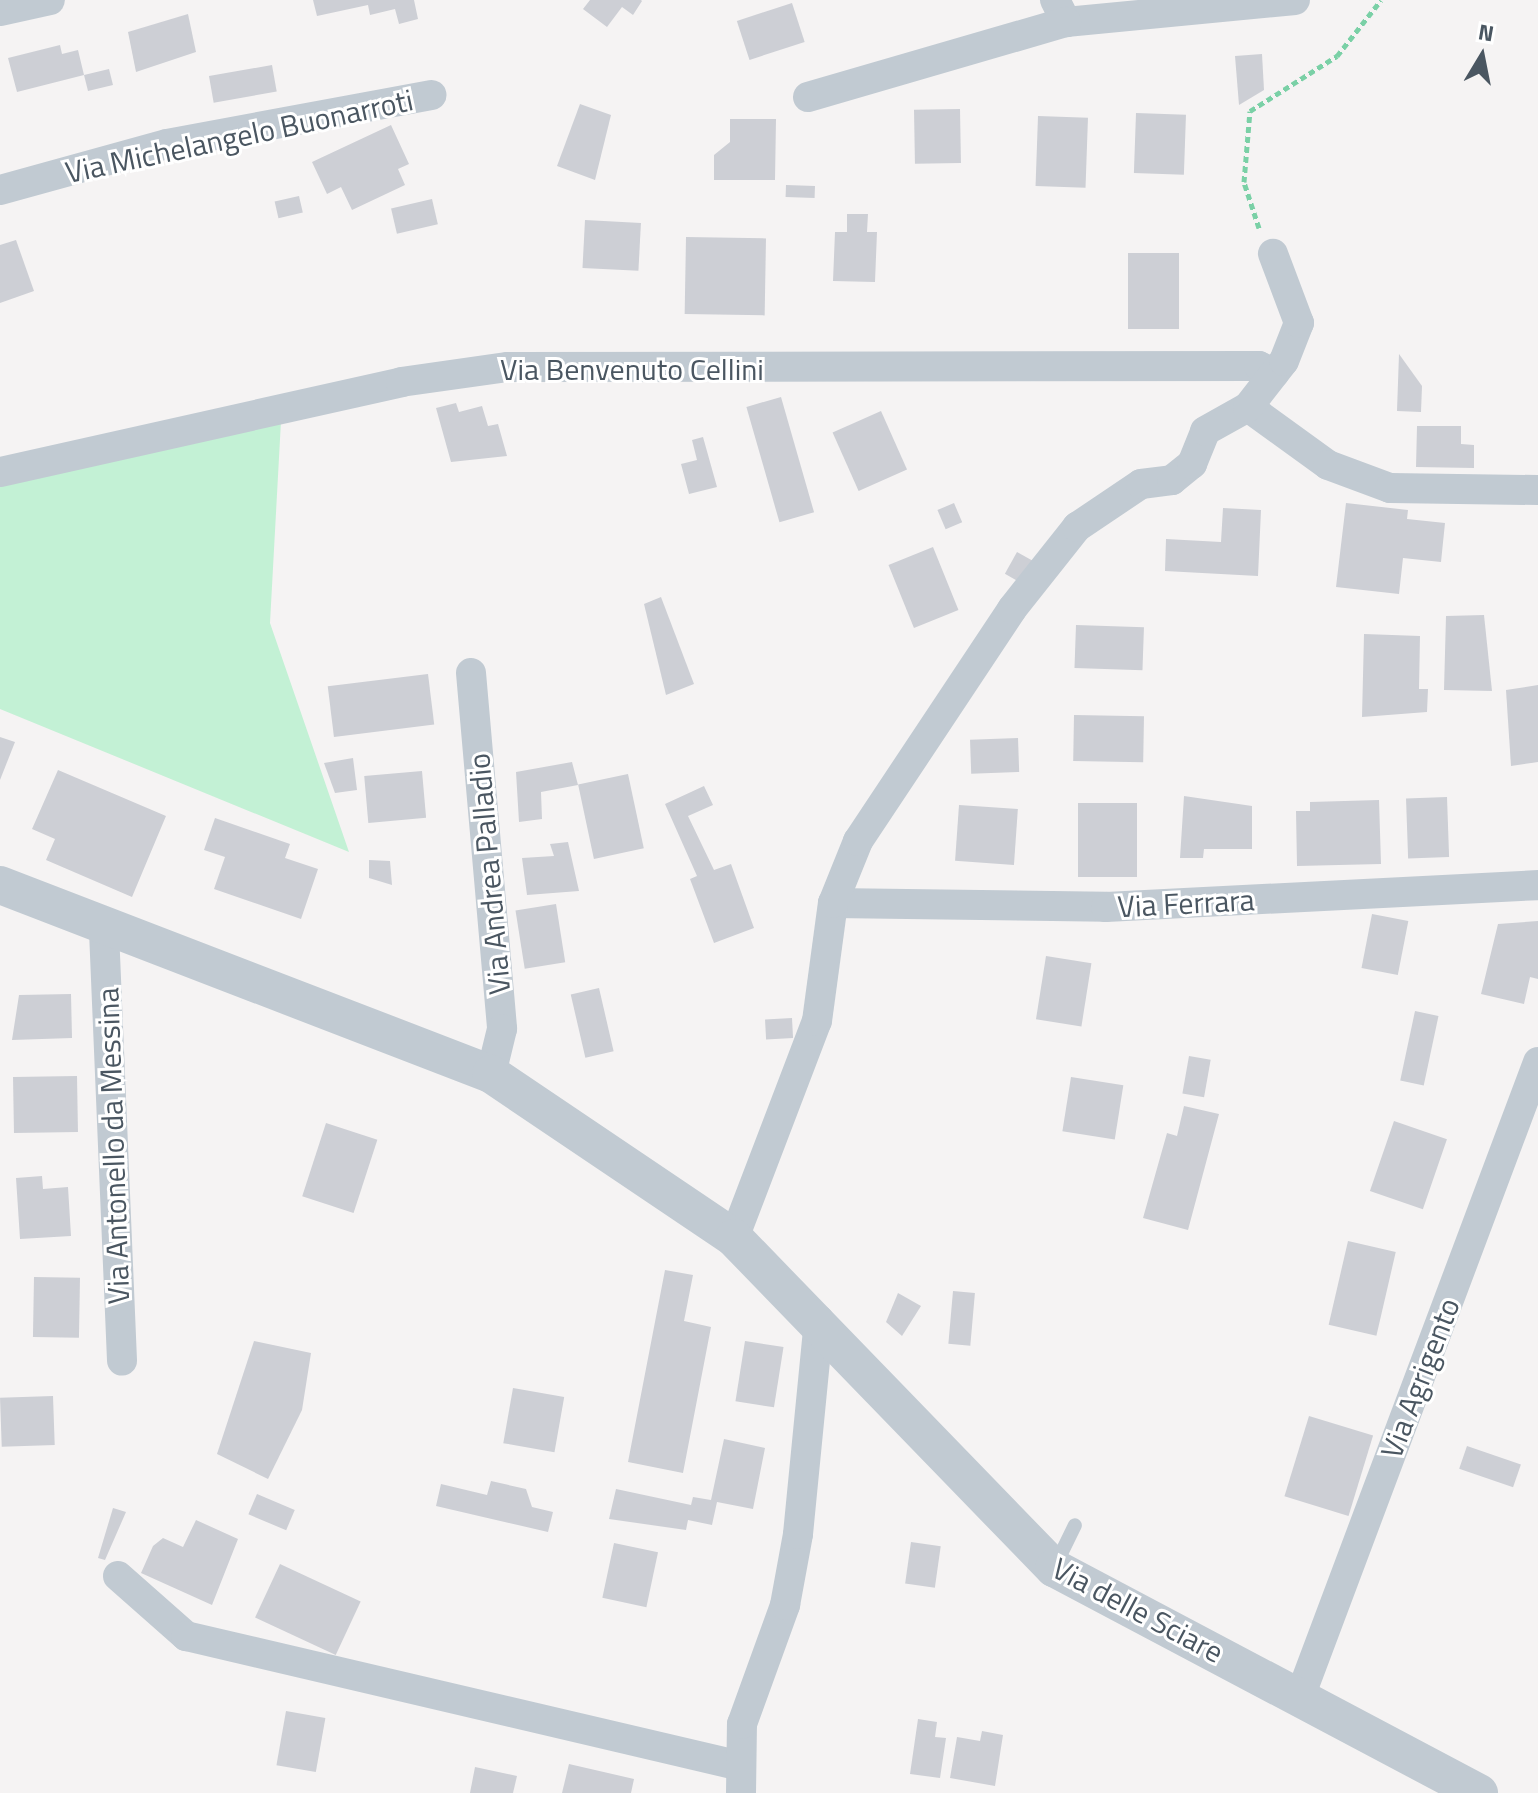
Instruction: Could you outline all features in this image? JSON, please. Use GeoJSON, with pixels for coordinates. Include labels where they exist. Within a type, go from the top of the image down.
{"type":"FeatureCollection","features":[{"type":"Feature","properties":{"kind":"street"},"geometry":{"type":"LineString","coordinates":[[0,11],[50,0]]}},
{"type":"Feature","properties":{"kind":"street"},"geometry":{"type":"LineString","coordinates":[[808,97],[1060,11],[1295,0]]}},
{"type":"Feature","properties":{"kind":"street","name":"Via Michelangelo Buonarroti"},"geometry":{"type":"LineString","coordinates":[[0,190],[167,144],[432,95]]}},
{"type":"Feature","properties":{"kind":"street"},"geometry":{"type":"LineString","coordinates":[[734,1238],[817,1021],[833,903],[858,841],[1012,609],[1077,527],[1141,484],[1172,480],[1192,464],[1205,431],[1248,407],[1274,373],[1299,323],[1294,296],[1273,254]]}},
{"type":"Feature","properties":{"kind":"street","name":"Via Benvenuto Cellini"},"geometry":{"type":"LineString","coordinates":[[0,472],[401,382],[508,367],[1259,366],[1274,373]]}},
{"type":"Feature","properties":{"kind":"street"},"geometry":{"type":"LineString","coordinates":[[1248,407],[1328,465],[1390,488],[1538,490]]}},
{"type":"Feature","properties":{"kind":"street","name":"Via Andrea Palladio"},"geometry":{"type":"LineString","coordinates":[[471,673],[502,1029],[491,1074]]}},
{"type":"Feature","properties":{"kind":"street","name":"Via delle Sciare"},"geometry":{"type":"LineString","coordinates":[[0,885],[104,931],[491,1074],[734,1238],[819,1320],[1054,1568],[1301,1694],[1479,1793]]}},
{"type":"Feature","properties":{"kind":"street","name":"Via Ferrara"},"geometry":{"type":"LineString","coordinates":[[833,903],[1106,907],[1538,885]]}},
{"type":"Feature","properties":{"kind":"street","name":"Via Antonello da Messina"},"geometry":{"type":"LineString","coordinates":[[104,931],[122,1361]]}},
{"type":"Feature","properties":{"kind":"street","name":"Via Agrigento"},"geometry":{"type":"LineString","coordinates":[[1301,1694],[1538,1062]]}},
{"type":"Feature","properties":{"kind":"street"},"geometry":{"type":"LineString","coordinates":[[118,1576],[186,1636],[739,1779],[742,1724],[785,1605],[796,1548],[819,1320]]}},
{"type":"Feature","properties":{"kind":"lane"},"geometry":{"type":"LineString","coordinates":[[1054,1568],[1075,1525]]}},
{"type":"Feature","properties":{"kind":"path"},"geometry":{"type":"LineString","coordinates":[[1273,254],[1244,182],[1250,111],[1337,56],[1381,0]]}},
{"type":"Feature","properties":{"kind":"green space"},"geometry":{"type":"Polygon","coordinates":[[[281,421],[270,623],[349,852],[0,709],[0,484],[281,421]]]}},
{"type":"Feature","properties":{"kind":"building"},"geometry":{"type":"Polygon","coordinates":[[[313,0],[414,0],[418,19],[399,24],[395,9],[370,15],[368,5],[317,16],[313,0]]]}},
{"type":"Feature","properties":{"kind":"building"},"geometry":{"type":"Polygon","coordinates":[[[590,0],[642,1],[633,15],[622,7],[607,27],[583,9],[590,0]]]}},
{"type":"Feature","properties":{"kind":"building"},"geometry":{"type":"Polygon","coordinates":[[[792,3],[805,42],[750,60],[737,21],[792,3]]]}},
{"type":"Feature","properties":{"kind":"building"},"geometry":{"type":"Polygon","coordinates":[[[188,14],[196,52],[136,72],[128,32],[188,14]]]}},
{"type":"Feature","properties":{"kind":"building"},"geometry":{"type":"Polygon","coordinates":[[[60,45],[62,54],[78,50],[84,75],[17,92],[8,58],[60,45]]]}},
{"type":"Feature","properties":{"kind":"building"},"geometry":{"type":"Polygon","coordinates":[[[1262,54],[1264,90],[1239,105],[1235,56],[1262,54]]]}},
{"type":"Feature","properties":{"kind":"building"},"geometry":{"type":"Polygon","coordinates":[[[272,65],[277,92],[214,103],[209,76],[272,65]]]}},
{"type":"Feature","properties":{"kind":"building"},"geometry":{"type":"Polygon","coordinates":[[[109,69],[113,85],[88,91],[84,75],[109,69]]]}},
{"type":"Feature","properties":{"kind":"building"},"geometry":{"type":"Polygon","coordinates":[[[580,104],[611,115],[595,180],[557,166],[580,104]]]}},
{"type":"Feature","properties":{"kind":"building"},"geometry":{"type":"Polygon","coordinates":[[[960,109],[961,163],[915,164],[914,110],[960,109]]]}},
{"type":"Feature","properties":{"kind":"building"},"geometry":{"type":"Polygon","coordinates":[[[1136,113],[1186,115],[1184,175],[1134,173],[1136,113]]]}},
{"type":"Feature","properties":{"kind":"building"},"geometry":{"type":"Polygon","coordinates":[[[1038,116],[1088,118],[1086,188],[1036,186],[1038,116]]]}},
{"type":"Feature","properties":{"kind":"building"},"geometry":{"type":"Polygon","coordinates":[[[730,119],[776,119],[775,180],[714,180],[714,155],[730,142],[730,119]]]}},
{"type":"Feature","properties":{"kind":"building"},"geometry":{"type":"Polygon","coordinates":[[[391,125],[409,164],[398,169],[405,185],[352,210],[341,187],[327,194],[312,162],[391,125]]]}},
{"type":"Feature","properties":{"kind":"building"},"geometry":{"type":"Polygon","coordinates":[[[786,185],[815,186],[815,198],[786,197],[786,185]]]}},
{"type":"Feature","properties":{"kind":"building"},"geometry":{"type":"Polygon","coordinates":[[[299,196],[303,213],[278,218],[275,202],[299,196]]]}},
{"type":"Feature","properties":{"kind":"building"},"geometry":{"type":"Polygon","coordinates":[[[432,199],[438,224],[397,234],[391,208],[432,199]]]}},
{"type":"Feature","properties":{"kind":"building"},"geometry":{"type":"Polygon","coordinates":[[[847,214],[868,214],[867,232],[877,232],[875,282],[833,281],[835,232],[847,232],[847,214]]]}},
{"type":"Feature","properties":{"kind":"building"},"geometry":{"type":"Polygon","coordinates":[[[585,220],[641,223],[638,271],[582,268],[585,220]]]}},
{"type":"Feature","properties":{"kind":"building"},"geometry":{"type":"Polygon","coordinates":[[[686,237],[766,238],[765,315],[685,314],[686,237]]]}},
{"type":"Feature","properties":{"kind":"building"},"geometry":{"type":"Polygon","coordinates":[[[16,240],[34,291],[0,303],[0,245],[16,240]]]}},
{"type":"Feature","properties":{"kind":"building"},"geometry":{"type":"Polygon","coordinates":[[[1128,253],[1179,253],[1179,329],[1128,329],[1128,253]]]}},
{"type":"Feature","properties":{"kind":"building"},"geometry":{"type":"Polygon","coordinates":[[[1399,354],[1422,386],[1421,412],[1397,411],[1399,354]]]}},
{"type":"Feature","properties":{"kind":"building"},"geometry":{"type":"Polygon","coordinates":[[[781,397],[814,512],[779,522],[746,407],[781,397]]]}},
{"type":"Feature","properties":{"kind":"building"},"geometry":{"type":"Polygon","coordinates":[[[456,403],[459,412],[482,406],[488,426],[498,424],[507,456],[451,462],[436,408],[456,403]]]}},
{"type":"Feature","properties":{"kind":"building"},"geometry":{"type":"Polygon","coordinates":[[[881,411],[907,469],[859,491],[833,433],[881,411]]]}},
{"type":"Feature","properties":{"kind":"building"},"geometry":{"type":"Polygon","coordinates":[[[1417,426],[1461,426],[1461,444],[1474,445],[1474,468],[1416,467],[1417,426]]]}},
{"type":"Feature","properties":{"kind":"building"},"geometry":{"type":"Polygon","coordinates":[[[703,437],[717,487],[689,494],[681,464],[697,460],[692,440],[703,437]]]}},
{"type":"Feature","properties":{"kind":"building"},"geometry":{"type":"Polygon","coordinates":[[[954,503],[962,522],[946,529],[937,510],[954,503]]]}},
{"type":"Feature","properties":{"kind":"building"},"geometry":{"type":"Polygon","coordinates":[[[1346,503],[1408,510],[1407,519],[1445,523],[1441,562],[1403,558],[1399,594],[1336,587],[1346,503]]]}},
{"type":"Feature","properties":{"kind":"building"},"geometry":{"type":"Polygon","coordinates":[[[1223,508],[1261,510],[1258,576],[1165,571],[1166,539],[1221,542],[1223,508]]]}},
{"type":"Feature","properties":{"kind":"building"},"geometry":{"type":"Polygon","coordinates":[[[933,547],[958,610],[914,628],[888,565],[933,547]]]}},
{"type":"Feature","properties":{"kind":"building"},"geometry":{"type":"Polygon","coordinates":[[[1017,552],[1035,562],[1023,584],[1005,574],[1017,552]]]}},
{"type":"Feature","properties":{"kind":"building"},"geometry":{"type":"Polygon","coordinates":[[[661,597],[694,684],[666,695],[644,604],[661,597]]]}},
{"type":"Feature","properties":{"kind":"building"},"geometry":{"type":"Polygon","coordinates":[[[1484,615],[1492,691],[1444,690],[1446,616],[1484,615]]]}},
{"type":"Feature","properties":{"kind":"building"},"geometry":{"type":"Polygon","coordinates":[[[1076,625],[1144,627],[1142,670],[1074,668],[1076,625]]]}},
{"type":"Feature","properties":{"kind":"building"},"geometry":{"type":"Polygon","coordinates":[[[1364,634],[1420,636],[1419,689],[1428,689],[1427,712],[1362,717],[1364,634]]]}},
{"type":"Feature","properties":{"kind":"building"},"geometry":{"type":"Polygon","coordinates":[[[428,674],[434,725],[334,737],[328,686],[428,674]]]}},
{"type":"Feature","properties":{"kind":"building"},"geometry":{"type":"Polygon","coordinates":[[[1538,685],[1538,762],[1511,766],[1506,690],[1538,685]]]}},
{"type":"Feature","properties":{"kind":"building"},"geometry":{"type":"Polygon","coordinates":[[[1074,715],[1144,716],[1143,762],[1073,761],[1074,715]]]}},
{"type":"Feature","properties":{"kind":"building"},"geometry":{"type":"Polygon","coordinates":[[[0,737],[15,742],[0,780],[0,737]]]}},
{"type":"Feature","properties":{"kind":"building"},"geometry":{"type":"Polygon","coordinates":[[[1018,738],[1019,772],[971,774],[970,740],[1018,738]]]}},
{"type":"Feature","properties":{"kind":"building"},"geometry":{"type":"Polygon","coordinates":[[[353,758],[357,790],[335,793],[324,763],[353,758]]]}},
{"type":"Feature","properties":{"kind":"building"},"geometry":{"type":"Polygon","coordinates":[[[572,762],[578,785],[541,792],[542,819],[519,822],[516,772],[572,762]]]}},
{"type":"Feature","properties":{"kind":"building"},"geometry":{"type":"Polygon","coordinates":[[[58,770],[166,816],[132,897],[46,860],[55,839],[32,829],[58,770]]]}},
{"type":"Feature","properties":{"kind":"building"},"geometry":{"type":"Polygon","coordinates":[[[422,771],[426,818],[368,823],[364,776],[422,771]]]}},
{"type":"Feature","properties":{"kind":"building"},"geometry":{"type":"Polygon","coordinates":[[[628,774],[644,848],[594,859],[578,785],[628,774]]]}},
{"type":"Feature","properties":{"kind":"building"},"geometry":{"type":"Polygon","coordinates":[[[704,786],[713,805],[688,816],[714,870],[731,864],[754,928],[714,943],[690,879],[697,876],[665,804],[704,786]]]}},
{"type":"Feature","properties":{"kind":"building"},"geometry":{"type":"Polygon","coordinates":[[[1184,796],[1252,806],[1252,849],[1204,849],[1203,858],[1180,858],[1184,796]]]}},
{"type":"Feature","properties":{"kind":"building"},"geometry":{"type":"Polygon","coordinates":[[[1447,797],[1449,857],[1408,858],[1406,798],[1447,797]]]}},
{"type":"Feature","properties":{"kind":"building"},"geometry":{"type":"Polygon","coordinates":[[[1379,800],[1381,864],[1297,866],[1296,811],[1310,811],[1310,802],[1379,800]]]}},
{"type":"Feature","properties":{"kind":"building"},"geometry":{"type":"Polygon","coordinates":[[[1078,803],[1137,803],[1137,877],[1078,877],[1078,803]]]}},
{"type":"Feature","properties":{"kind":"building"},"geometry":{"type":"Polygon","coordinates":[[[959,805],[1018,809],[1014,865],[955,861],[959,805]]]}},
{"type":"Feature","properties":{"kind":"building"},"geometry":{"type":"Polygon","coordinates":[[[215,818],[290,844],[285,858],[318,869],[301,919],[214,889],[225,857],[204,850],[215,818]]]}},
{"type":"Feature","properties":{"kind":"building"},"geometry":{"type":"Polygon","coordinates":[[[568,842],[579,891],[527,895],[522,858],[554,856],[550,844],[568,842]]]}},
{"type":"Feature","properties":{"kind":"building"},"geometry":{"type":"Polygon","coordinates":[[[369,860],[390,861],[392,885],[369,878],[369,860]]]}},
{"type":"Feature","properties":{"kind":"building"},"geometry":{"type":"Polygon","coordinates":[[[556,904],[565,962],[525,969],[516,910],[556,904]]]}},
{"type":"Feature","properties":{"kind":"building"},"geometry":{"type":"Polygon","coordinates":[[[1372,914],[1408,921],[1398,975],[1362,968],[1372,914]]]}},
{"type":"Feature","properties":{"kind":"building"},"geometry":{"type":"Polygon","coordinates":[[[1538,921],[1538,979],[1530,977],[1524,1004],[1481,994],[1498,924],[1538,921]]]}},
{"type":"Feature","properties":{"kind":"building"},"geometry":{"type":"Polygon","coordinates":[[[1046,956],[1091,963],[1081,1026],[1036,1019],[1046,956]]]}},
{"type":"Feature","properties":{"kind":"building"},"geometry":{"type":"Polygon","coordinates":[[[599,988],[614,1051],[585,1058],[571,995],[599,988]]]}},
{"type":"Feature","properties":{"kind":"building"},"geometry":{"type":"Polygon","coordinates":[[[71,994],[72,1038],[12,1040],[19,995],[71,994]]]}},
{"type":"Feature","properties":{"kind":"building"},"geometry":{"type":"Polygon","coordinates":[[[1415,1011],[1438,1016],[1424,1085],[1400,1080],[1415,1011]]]}},
{"type":"Feature","properties":{"kind":"building"},"geometry":{"type":"Polygon","coordinates":[[[792,1018],[793,1038],[766,1039],[765,1019],[792,1018]]]}},
{"type":"Feature","properties":{"kind":"building"},"geometry":{"type":"Polygon","coordinates":[[[1189,1056],[1211,1060],[1204,1097],[1182,1093],[1189,1056]]]}},
{"type":"Feature","properties":{"kind":"building"},"geometry":{"type":"Polygon","coordinates":[[[77,1076],[78,1132],[14,1133],[13,1077],[77,1076]]]}},
{"type":"Feature","properties":{"kind":"building"},"geometry":{"type":"Polygon","coordinates":[[[1071,1077],[1123,1085],[1115,1140],[1062,1131],[1071,1077]]]}},
{"type":"Feature","properties":{"kind":"building"},"geometry":{"type":"Polygon","coordinates":[[[1184,1106],[1219,1114],[1188,1230],[1143,1218],[1167,1133],[1177,1136],[1184,1106]]]}},
{"type":"Feature","properties":{"kind":"building"},"geometry":{"type":"Polygon","coordinates":[[[1394,1121],[1447,1139],[1423,1209],[1370,1191],[1394,1121]]]}},
{"type":"Feature","properties":{"kind":"building"},"geometry":{"type":"Polygon","coordinates":[[[326,1123],[377,1140],[354,1213],[302,1196],[326,1123]]]}},
{"type":"Feature","properties":{"kind":"building"},"geometry":{"type":"Polygon","coordinates":[[[42,1176],[43,1189],[68,1187],[71,1236],[20,1239],[16,1178],[42,1176]]]}},
{"type":"Feature","properties":{"kind":"building"},"geometry":{"type":"Polygon","coordinates":[[[1348,1241],[1396,1252],[1376,1336],[1329,1325],[1348,1241]]]}},
{"type":"Feature","properties":{"kind":"building"},"geometry":{"type":"Polygon","coordinates":[[[665,1270],[693,1275],[684,1321],[711,1327],[683,1473],[628,1462],[665,1270]]]}},
{"type":"Feature","properties":{"kind":"building"},"geometry":{"type":"Polygon","coordinates":[[[34,1277],[80,1278],[79,1338],[33,1337],[34,1277]]]}},
{"type":"Feature","properties":{"kind":"building"},"geometry":{"type":"Polygon","coordinates":[[[953,1291],[975,1293],[970,1346],[948,1344],[953,1291]]]}},
{"type":"Feature","properties":{"kind":"building"},"geometry":{"type":"Polygon","coordinates":[[[898,1293],[921,1306],[902,1336],[886,1322],[898,1293]]]}},
{"type":"Feature","properties":{"kind":"building"},"geometry":{"type":"Polygon","coordinates":[[[254,1341],[311,1353],[302,1410],[268,1479],[217,1454],[254,1341]]]}},
{"type":"Feature","properties":{"kind":"building"},"geometry":{"type":"Polygon","coordinates":[[[745,1341],[784,1347],[774,1407],[735,1401],[745,1341]]]}},
{"type":"Feature","properties":{"kind":"building"},"geometry":{"type":"Polygon","coordinates":[[[513,1388],[564,1397],[554,1452],[503,1443],[513,1388]]]}},
{"type":"Feature","properties":{"kind":"building"},"geometry":{"type":"Polygon","coordinates":[[[53,1396],[55,1445],[2,1447],[0,1398],[53,1396]]]}},
{"type":"Feature","properties":{"kind":"building"},"geometry":{"type":"Polygon","coordinates":[[[1309,1416],[1373,1436],[1349,1516],[1284,1496],[1309,1416]]]}},
{"type":"Feature","properties":{"kind":"building"},"geometry":{"type":"Polygon","coordinates":[[[724,1439],[765,1448],[753,1509],[717,1502],[712,1525],[688,1520],[686,1530],[609,1519],[616,1489],[691,1505],[693,1497],[711,1500],[724,1439]]]}},
{"type":"Feature","properties":{"kind":"building"},"geometry":{"type":"Polygon","coordinates":[[[1467,1446],[1521,1465],[1513,1487],[1459,1469],[1467,1446]]]}},
{"type":"Feature","properties":{"kind":"building"},"geometry":{"type":"Polygon","coordinates":[[[491,1481],[526,1489],[532,1507],[553,1512],[548,1532],[436,1506],[441,1484],[487,1495],[491,1481]]]}},
{"type":"Feature","properties":{"kind":"building"},"geometry":{"type":"Polygon","coordinates":[[[257,1494],[295,1510],[286,1530],[248,1514],[257,1494]]]}},
{"type":"Feature","properties":{"kind":"building"},"geometry":{"type":"Polygon","coordinates":[[[113,1508],[126,1512],[105,1560],[98,1558],[113,1508]]]}},
{"type":"Feature","properties":{"kind":"building"},"geometry":{"type":"Polygon","coordinates":[[[196,1520],[238,1539],[212,1605],[141,1573],[153,1546],[163,1538],[183,1547],[196,1520]]]}},
{"type":"Feature","properties":{"kind":"building"},"geometry":{"type":"Polygon","coordinates":[[[911,1542],[941,1546],[935,1588],[905,1584],[911,1542]]]}},
{"type":"Feature","properties":{"kind":"building"},"geometry":{"type":"Polygon","coordinates":[[[614,1543],[658,1552],[646,1607],[602,1598],[614,1543]]]}},
{"type":"Feature","properties":{"kind":"building"},"geometry":{"type":"Polygon","coordinates":[[[280,1564],[361,1602],[336,1655],[255,1617],[280,1564]]]}},
{"type":"Feature","properties":{"kind":"building"},"geometry":{"type":"Polygon","coordinates":[[[286,1711],[325,1718],[316,1772],[276,1765],[286,1711]]]}},
{"type":"Feature","properties":{"kind":"building"},"geometry":{"type":"Polygon","coordinates":[[[918,1719],[937,1722],[935,1737],[946,1738],[940,1778],[910,1774],[918,1719]]]}},
{"type":"Feature","properties":{"kind":"building"},"geometry":{"type":"Polygon","coordinates":[[[982,1731],[1003,1735],[995,1786],[950,1778],[957,1737],[980,1741],[982,1731]]]}},
{"type":"Feature","properties":{"kind":"building"},"geometry":{"type":"Polygon","coordinates":[[[569,1764],[634,1779],[631,1793],[562,1793],[569,1764]]]}},
{"type":"Feature","properties":{"kind":"building"},"geometry":{"type":"Polygon","coordinates":[[[475,1767],[517,1776],[513,1793],[470,1793],[475,1767]]]}}]}
